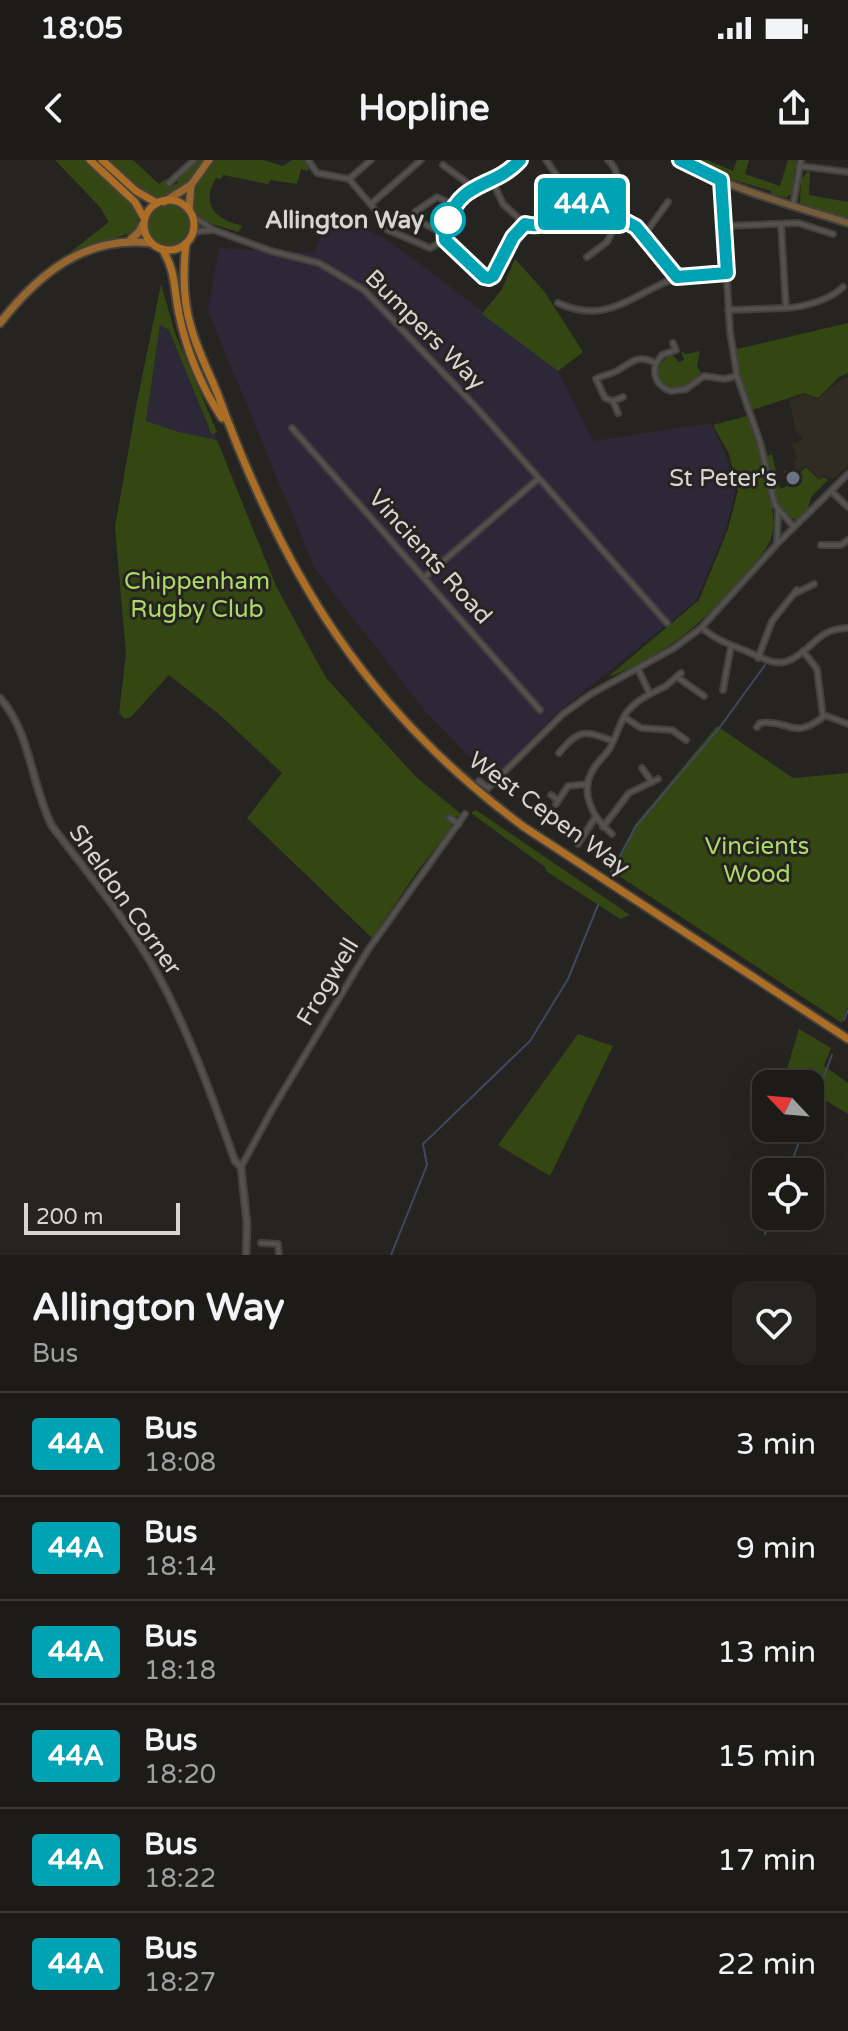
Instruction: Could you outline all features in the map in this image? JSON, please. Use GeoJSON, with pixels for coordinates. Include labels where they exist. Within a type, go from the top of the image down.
{"type":"FeatureCollection","features":[{"type":"Feature","properties":{"kind":"highway"},"geometry":{"type":"LineString","coordinates":[[90,160],[135,202],[151,243],[162,249],[179,248],[186,243],[193,232],[191,213],[179,203],[161,202],[136,191],[102,160]]}},
{"type":"Feature","properties":{"kind":"highway"},"geometry":{"type":"LineString","coordinates":[[144,221],[161,202]]}},
{"type":"Feature","properties":{"kind":"highway","name":"West Cepen Way"},"geometry":{"type":"LineString","coordinates":[[186,243],[188,317],[227,426],[267,515],[311,599],[364,674],[420,739],[483,796],[524,827],[848,1039]]}},
{"type":"Feature","properties":{"kind":"highway","name":"West Cepen Way"},"geometry":{"type":"LineString","coordinates":[[162,249],[173,270],[185,340],[210,400],[227,426]]}},
{"type":"Feature","properties":{"kind":"main road"},"geometry":{"type":"LineString","coordinates":[[680,160],[721,180],[848,223]]}},
{"type":"Feature","properties":{"kind":"main road"},"geometry":{"type":"LineString","coordinates":[[161,202],[191,185],[205,162]]}},
{"type":"Feature","properties":{"kind":"main road"},"geometry":{"type":"LineString","coordinates":[[191,185],[191,213]]}},
{"type":"Feature","properties":{"kind":"main road"},"geometry":{"type":"LineString","coordinates":[[129,240],[135,237],[144,221]]}},
{"type":"Feature","properties":{"kind":"main road"},"geometry":{"type":"LineString","coordinates":[[0,323],[31,288],[65,261],[104,244],[129,240],[151,243]]}},
{"type":"Feature","properties":{"kind":"street"},"geometry":{"type":"LineString","coordinates":[[172,182],[194,160]]}},
{"type":"Feature","properties":{"kind":"street"},"geometry":{"type":"LineString","coordinates":[[308,160],[317,173],[349,179],[377,212]]}},
{"type":"Feature","properties":{"kind":"street"},"geometry":{"type":"LineString","coordinates":[[349,179],[371,160]]}},
{"type":"Feature","properties":{"kind":"street"},"geometry":{"type":"LineString","coordinates":[[371,204],[421,160]]}},
{"type":"Feature","properties":{"kind":"street"},"geometry":{"type":"LineString","coordinates":[[520,160],[509,171],[473,187],[454,205],[444,234],[445,240],[488,279],[496,271],[513,237],[525,224]]}},
{"type":"Feature","properties":{"kind":"street"},"geometry":{"type":"LineString","coordinates":[[546,160],[573,199],[619,218],[644,235],[677,277]]}},
{"type":"Feature","properties":{"kind":"street"},"geometry":{"type":"LineString","coordinates":[[604,212],[616,191],[618,178],[608,160]]}},
{"type":"Feature","properties":{"kind":"street"},"geometry":{"type":"LineString","coordinates":[[793,205],[800,163],[848,172]]}},
{"type":"Feature","properties":{"kind":"street"},"geometry":{"type":"LineString","coordinates":[[443,165],[473,187]]}},
{"type":"Feature","properties":{"kind":"street"},"geometry":{"type":"LineString","coordinates":[[492,180],[503,204],[525,224],[537,226],[549,222],[573,199]]}},
{"type":"Feature","properties":{"kind":"street"},"geometry":{"type":"LineString","coordinates":[[721,180],[728,310],[737,376],[760,442],[778,511],[777,544]]}},
{"type":"Feature","properties":{"kind":"street"},"geometry":{"type":"LineString","coordinates":[[444,234],[416,219],[415,212],[437,197],[454,205]]}},
{"type":"Feature","properties":{"kind":"street"},"geometry":{"type":"LineString","coordinates":[[644,235],[668,202]]}},
{"type":"Feature","properties":{"kind":"street","name":"Bumpers Way"},"geometry":{"type":"LineString","coordinates":[[191,213],[214,230],[260,247],[319,263],[364,290],[475,406],[667,623]]}},
{"type":"Feature","properties":{"kind":"street"},"geometry":{"type":"LineString","coordinates":[[587,257],[607,242],[619,218]]}},
{"type":"Feature","properties":{"kind":"street"},"geometry":{"type":"LineString","coordinates":[[724,226],[799,223],[833,234]]}},
{"type":"Feature","properties":{"kind":"street"},"geometry":{"type":"LineString","coordinates":[[781,224],[786,308]]}},
{"type":"Feature","properties":{"kind":"street","name":"Bumpers Way"},"geometry":{"type":"LineString","coordinates":[[193,232],[214,230]]}},
{"type":"Feature","properties":{"kind":"street"},"geometry":{"type":"LineString","coordinates":[[388,230],[430,248],[445,240]]}},
{"type":"Feature","properties":{"kind":"street"},"geometry":{"type":"LineString","coordinates":[[558,303],[573,310],[607,309],[634,300],[677,277],[727,273]]}},
{"type":"Feature","properties":{"kind":"street"},"geometry":{"type":"LineString","coordinates":[[728,310],[798,306],[830,296],[843,287]]}},
{"type":"Feature","properties":{"kind":"street"},"geometry":{"type":"LineString","coordinates":[[673,343],[679,358]]}},
{"type":"Feature","properties":{"kind":"street"},"geometry":{"type":"LineString","coordinates":[[676,350],[662,355],[656,363],[654,371],[663,388],[673,391],[687,388],[702,376],[724,379],[737,376]]}},
{"type":"Feature","properties":{"kind":"street"},"geometry":{"type":"LineString","coordinates":[[623,397],[613,401],[605,398],[594,376],[619,370],[628,361],[637,358],[656,363]]}},
{"type":"Feature","properties":{"kind":"street"},"geometry":{"type":"LineString","coordinates":[[613,401],[618,413]]}},
{"type":"Feature","properties":{"kind":"street","name":"Vincients Road"},"geometry":{"type":"LineString","coordinates":[[292,428],[540,710]]}},
{"type":"Feature","properties":{"kind":"street"},"geometry":{"type":"LineString","coordinates":[[488,788],[563,714],[591,694],[678,646],[701,628],[777,544],[848,474]]}},
{"type":"Feature","properties":{"kind":"street"},"geometry":{"type":"LineString","coordinates":[[425,577],[538,479]]}},
{"type":"Feature","properties":{"kind":"street"},"geometry":{"type":"LineString","coordinates":[[831,491],[848,507]]}},
{"type":"Feature","properties":{"kind":"street"},"geometry":{"type":"LineString","coordinates":[[778,511],[794,527]]}},
{"type":"Feature","properties":{"kind":"street"},"geometry":{"type":"LineString","coordinates":[[828,538],[828,545]]}},
{"type":"Feature","properties":{"kind":"street"},"geometry":{"type":"LineString","coordinates":[[821,545],[847,543]]}},
{"type":"Feature","properties":{"kind":"street"},"geometry":{"type":"LineString","coordinates":[[758,658],[772,621],[796,592],[814,584]]}},
{"type":"Feature","properties":{"kind":"street"},"geometry":{"type":"LineString","coordinates":[[701,628],[713,638],[758,658],[784,662],[824,633],[848,628]]}},
{"type":"Feature","properties":{"kind":"street"},"geometry":{"type":"LineString","coordinates":[[723,690],[731,646]]}},
{"type":"Feature","properties":{"kind":"street"},"geometry":{"type":"LineString","coordinates":[[803,651],[820,671],[824,715]]}},
{"type":"Feature","properties":{"kind":"street"},"geometry":{"type":"LineString","coordinates":[[638,669],[650,694]]}},
{"type":"Feature","properties":{"kind":"street"},"geometry":{"type":"LineString","coordinates":[[612,834],[595,818],[589,804],[588,784],[594,768],[613,741],[623,716],[635,703],[679,675],[700,696]]}},
{"type":"Feature","properties":{"kind":"street","name":"Sheldon Corner"},"geometry":{"type":"LineString","coordinates":[[0,698],[20,729],[42,807],[52,826],[113,906],[157,972],[195,1050],[235,1161],[241,1167],[247,1224],[246,1255]]}},
{"type":"Feature","properties":{"kind":"street"},"geometry":{"type":"LineString","coordinates":[[758,723],[773,722],[798,730],[810,727],[824,715]]}},
{"type":"Feature","properties":{"kind":"street"},"geometry":{"type":"LineString","coordinates":[[824,715],[848,724]]}},
{"type":"Feature","properties":{"kind":"street"},"geometry":{"type":"LineString","coordinates":[[623,716],[641,728],[665,728],[686,740]]}},
{"type":"Feature","properties":{"kind":"street"},"geometry":{"type":"LineString","coordinates":[[559,753],[576,735],[584,732],[613,741]]}},
{"type":"Feature","properties":{"kind":"street"},"geometry":{"type":"LineString","coordinates":[[564,748],[570,752]]}},
{"type":"Feature","properties":{"kind":"street"},"geometry":{"type":"LineString","coordinates":[[603,827],[627,795],[655,780],[642,768]]}},
{"type":"Feature","properties":{"kind":"street"},"geometry":{"type":"LineString","coordinates":[[479,781],[492,793]]}},
{"type":"Feature","properties":{"kind":"street"},"geometry":{"type":"LineString","coordinates":[[551,795],[557,802],[569,785],[588,784]]}},
{"type":"Feature","properties":{"kind":"street","name":"Frogwell"},"geometry":{"type":"LineString","coordinates":[[241,1167],[368,950],[465,814]]}},
{"type":"Feature","properties":{"kind":"street"},"geometry":{"type":"LineString","coordinates":[[450,818],[459,824]]}},
{"type":"Feature","properties":{"kind":"street"},"geometry":{"type":"LineString","coordinates":[[578,844],[595,818]]}},
{"type":"Feature","properties":{"kind":"street"},"geometry":{"type":"LineString","coordinates":[[261,1243],[278,1244],[279,1255]]}},
{"type":"Feature","properties":{"kind":"shaded area"},"geometry":{"type":"Polygon","coordinates":[[[328,211],[382,237],[558,371],[593,441],[711,423],[726,455],[735,492],[726,529],[696,601],[553,716],[492,780],[426,712],[315,569],[208,311],[219,248],[315,253],[328,211]]]}},
{"type":"Feature","properties":{"kind":"shaded area"},"geometry":{"type":"Polygon","coordinates":[[[160,324],[169,330],[212,435],[215,434],[217,440],[146,421],[160,324]]]}},
{"type":"Feature","properties":{"kind":"shaded area"},"geometry":{"type":"Polygon","coordinates":[[[848,377],[848,466],[833,479],[823,475],[820,479],[805,465],[796,474],[794,461],[797,459],[792,444],[803,439],[796,431],[789,400],[805,394],[818,399],[848,377]]]}},
{"type":"Feature","properties":{"kind":"green space"},"geometry":{"type":"Polygon","coordinates":[[[55,160],[86,160],[136,209],[138,222],[133,230],[59,261],[109,222],[100,207],[55,160]]]}},
{"type":"Feature","properties":{"kind":"green space"},"geometry":{"type":"Polygon","coordinates":[[[106,160],[133,160],[159,184],[167,178],[165,183],[168,187],[178,183],[177,178],[198,160],[263,160],[283,166],[292,160],[305,160],[309,167],[308,171],[301,169],[297,184],[271,180],[268,184],[223,175],[221,179],[216,178],[211,188],[211,204],[219,216],[242,227],[238,232],[207,222],[195,212],[195,193],[200,178],[170,194],[149,196],[140,192],[106,160]]]}},
{"type":"Feature","properties":{"kind":"green space"},"geometry":{"type":"Polygon","coordinates":[[[688,160],[707,160],[733,171],[737,160],[749,160],[745,174],[780,186],[788,160],[796,160],[792,193],[786,198],[771,194],[771,191],[721,176],[688,160]]]}},
{"type":"Feature","properties":{"kind":"green space"},"geometry":{"type":"Polygon","coordinates":[[[810,172],[809,195],[848,202],[848,220],[800,203],[801,180],[810,172]]]}},
{"type":"Feature","properties":{"kind":"green space"},"geometry":{"type":"Polygon","coordinates":[[[169,204],[184,210],[190,225],[184,240],[169,246],[154,240],[148,225],[154,210],[169,204]]]}},
{"type":"Feature","properties":{"kind":"green space"},"geometry":{"type":"Polygon","coordinates":[[[515,259],[544,291],[583,352],[558,371],[482,314],[502,289],[515,259]]]}},
{"type":"Feature","properties":{"kind":"green space","name":"Chippenham Rugby Club"},"geometry":{"type":"Polygon","coordinates":[[[161,284],[175,333],[217,432],[212,435],[169,330],[160,325],[146,421],[217,440],[276,586],[326,678],[416,777],[461,814],[460,817],[452,816],[451,828],[372,938],[247,818],[282,773],[220,715],[169,675],[131,717],[125,719],[119,713],[126,654],[115,527],[161,284]]]}},
{"type":"Feature","properties":{"kind":"green space"},"geometry":{"type":"Polygon","coordinates":[[[848,323],[848,373],[839,377],[818,398],[804,393],[752,410],[738,375],[737,349],[848,323]]]}},
{"type":"Feature","properties":{"kind":"green space"},"geometry":{"type":"Polygon","coordinates":[[[681,351],[686,354],[700,351],[697,366],[701,373],[684,387],[668,388],[661,382],[657,366],[671,354],[679,362],[684,360],[681,351]]]}},
{"type":"Feature","properties":{"kind":"green space"},"geometry":{"type":"Polygon","coordinates":[[[747,416],[766,476],[772,509],[769,544],[722,601],[688,632],[650,658],[608,677],[699,600],[728,529],[738,491],[729,454],[713,425],[747,416]]]}},
{"type":"Feature","properties":{"kind":"green space"},"geometry":{"type":"Polygon","coordinates":[[[772,454],[780,489],[788,486],[784,470],[797,475],[806,467],[819,480],[824,477],[828,480],[811,497],[808,508],[797,520],[788,516],[777,502],[767,456],[772,454]]]}},
{"type":"Feature","properties":{"kind":"green space","name":"Vincients Wood"},"geometry":{"type":"Polygon","coordinates":[[[717,726],[793,778],[848,773],[848,1006],[842,1023],[613,872],[634,826],[717,726]]]}},
{"type":"Feature","properties":{"kind":"green space"},"geometry":{"type":"Polygon","coordinates":[[[476,810],[630,915],[620,919],[546,871],[545,867],[471,813],[476,810]]]}},
{"type":"Feature","properties":{"kind":"green space"},"geometry":{"type":"Polygon","coordinates":[[[799,1029],[831,1048],[824,1066],[848,1083],[848,1114],[824,1099],[824,1070],[787,1070],[799,1029]]]}},
{"type":"Feature","properties":{"kind":"green space"},"geometry":{"type":"Polygon","coordinates":[[[578,1034],[613,1046],[550,1176],[498,1145],[578,1034]]]}},
{"type":"Feature","properties":{"kind":"waterway"},"geometry":{"type":"LineString","coordinates":[[611,872],[636,826],[720,727],[765,665]]}},
{"type":"Feature","properties":{"kind":"waterway"},"geometry":{"type":"LineString","coordinates":[[391,1255],[427,1165],[423,1144],[530,1041],[568,979],[598,905]]}},
{"type":"Feature","properties":{"kind":"waterway"},"geometry":{"type":"LineString","coordinates":[[844,1020],[848,1010]]}},
{"type":"Feature","properties":{"kind":"waterway"},"geometry":{"type":"LineString","coordinates":[[824,1076],[832,1055]]}},
{"type":"Feature","properties":{"kind":"waterway"},"geometry":{"type":"LineString","coordinates":[[793,1158],[799,1142]]}},
{"type":"Feature","properties":{"kind":"waterway"},"geometry":{"type":"LineString","coordinates":[[765,1234],[767,1230]]}},
{"type":"Feature","properties":{"kind":"bus line","name":"44A"},"geometry":{"type":"LineString","coordinates":[[520,160],[505,173],[473,187],[462,196],[454,205],[446,225],[445,240],[484,277],[493,276],[508,245],[525,224],[537,226],[549,222],[573,199],[636,227],[677,277],[727,273],[721,180],[680,160]]}},
{"type":"Feature","properties":{"kind":"place","name":"Allington Way"},"geometry":{"type":"Point","coordinates":[448,220]}},
{"type":"Feature","properties":{"kind":"place","name":"St Peter's"},"geometry":{"type":"Point","coordinates":[793,478]}}]}
